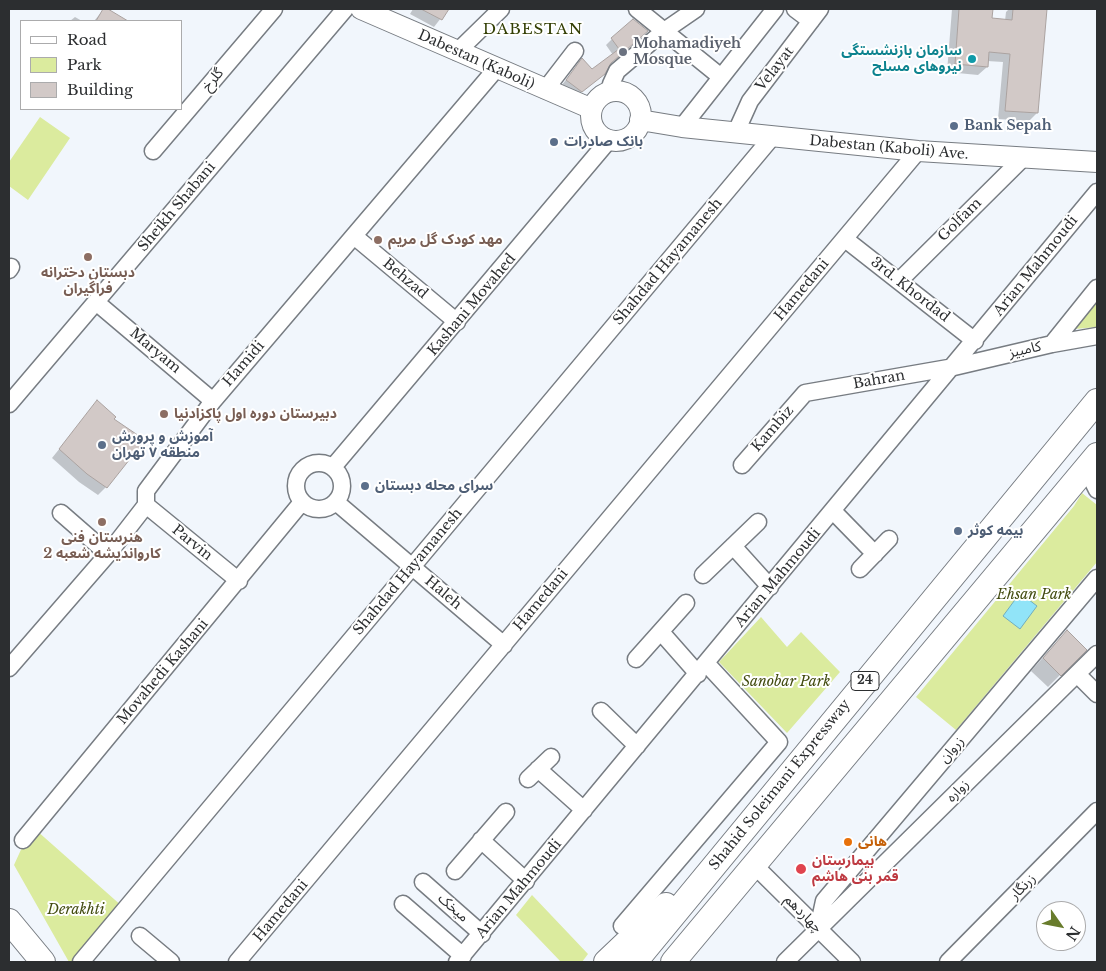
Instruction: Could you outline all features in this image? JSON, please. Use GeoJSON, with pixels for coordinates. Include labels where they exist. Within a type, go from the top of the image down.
{"type":"FeatureCollection","features":[{"type":"Feature","properties":{"kind":"highway","name":"Shahid Soleimani Expressway"},"geometry":{"type":"LineString","coordinates":[[635,962],[1097,401]]}},
{"type":"Feature","properties":{"kind":"highway","name":"24"},"geometry":{"type":"LineString","coordinates":[[673,962],[903,690],[1097,455]]}},
{"type":"Feature","properties":{"kind":"highway"},"geometry":{"type":"LineString","coordinates":[[606,962],[730,846]]}},
{"type":"Feature","properties":{"kind":"highway"},"geometry":{"type":"LineString","coordinates":[[9,921],[43,962]]}},
{"type":"Feature","properties":{"kind":"highway"},"geometry":{"type":"LineString","coordinates":[[9,925],[29,962]]}},
{"type":"Feature","properties":{"kind":"main road","name":"Dabestan (Kaboli)"},"geometry":{"type":"LineString","coordinates":[[361,9],[592,109]]}},
{"type":"Feature","properties":{"kind":"main road"},"geometry":{"type":"LineString","coordinates":[[611,92],[623,92],[634,100],[639,108],[640,120],[637,129],[628,138],[620,141],[609,140],[594,126],[592,109],[601,97],[611,92]]}},
{"type":"Feature","properties":{"kind":"main road"},"geometry":{"type":"LineString","coordinates":[[640,120],[682,127]]}},
{"type":"Feature","properties":{"kind":"main road","name":"Dabestan (Kaboli) Ave."},"geometry":{"type":"LineString","coordinates":[[682,127],[918,151],[1022,159],[1096,161]]}},
{"type":"Feature","properties":{"kind":"street","name":"گلرخ"},"geometry":{"type":"LineString","coordinates":[[153,151],[274,9]]}},
{"type":"Feature","properties":{"kind":"street","name":"Sheikh Shabani"},"geometry":{"type":"LineString","coordinates":[[9,404],[345,9]]}},
{"type":"Feature","properties":{"kind":"street"},"geometry":{"type":"LineString","coordinates":[[457,52],[501,9]]}},
{"type":"Feature","properties":{"kind":"street"},"geometry":{"type":"LineString","coordinates":[[637,9],[721,77]]}},
{"type":"Feature","properties":{"kind":"street"},"geometry":{"type":"LineString","coordinates":[[611,92],[611,84],[617,71],[664,32],[696,9]]}},
{"type":"Feature","properties":{"kind":"street"},"geometry":{"type":"LineString","coordinates":[[682,127],[775,9]]}},
{"type":"Feature","properties":{"kind":"street"},"geometry":{"type":"LineString","coordinates":[[795,9],[816,15]]}},
{"type":"Feature","properties":{"kind":"street","name":"Velayat"},"geometry":{"type":"LineString","coordinates":[[736,132],[750,101],[816,15]]}},
{"type":"Feature","properties":{"kind":"street"},"geometry":{"type":"LineString","coordinates":[[545,90],[575,51]]}},
{"type":"Feature","properties":{"kind":"street","name":"Hamidi"},"geometry":{"type":"LineString","coordinates":[[9,668],[108,554],[146,505],[146,491],[213,401],[496,69]]}},
{"type":"Feature","properties":{"kind":"street","name":"Shahdad Hayamanesh"},"geometry":{"type":"LineString","coordinates":[[81,962],[773,136]]}},
{"type":"Feature","properties":{"kind":"street","name":"Kashani Movahed"},"geometry":{"type":"LineString","coordinates":[[333,467],[609,140]]}},
{"type":"Feature","properties":{"kind":"street","name":"Hamedani"},"geometry":{"type":"LineString","coordinates":[[243,960],[918,151]]}},
{"type":"Feature","properties":{"kind":"street","name":"Golfam"},"geometry":{"type":"LineString","coordinates":[[899,281],[1022,159]]}},
{"type":"Feature","properties":{"kind":"street","name":"Arian Mahmoudi"},"geometry":{"type":"LineString","coordinates":[[460,959],[1097,192]]}},
{"type":"Feature","properties":{"kind":"street","name":"Behzad"},"geometry":{"type":"LineString","coordinates":[[354,236],[457,322]]}},
{"type":"Feature","properties":{"kind":"street","name":"3rd. Khordad"},"geometry":{"type":"LineString","coordinates":[[845,238],[975,341]]}},
{"type":"Feature","properties":{"kind":"street"},"geometry":{"type":"LineString","coordinates":[[1052,344],[1097,288]]}},
{"type":"Feature","properties":{"kind":"street","name":"Maryam"},"geometry":{"type":"LineString","coordinates":[[96,302],[213,401]]}},
{"type":"Feature","properties":{"kind":"street","name":"کامبیز"},"geometry":{"type":"LineString","coordinates":[[954,366],[1097,336]]}},
{"type":"Feature","properties":{"kind":"street","name":"Bahran"},"geometry":{"type":"LineString","coordinates":[[805,393],[954,366]]}},
{"type":"Feature","properties":{"kind":"street","name":"Kambiz"},"geometry":{"type":"LineString","coordinates":[[742,465],[805,393]]}},
{"type":"Feature","properties":{"kind":"street"},"geometry":{"type":"LineString","coordinates":[[318,463],[333,467],[342,480],[341,496],[336,502],[330,507],[315,509],[302,502],[296,489],[297,481],[304,468],[318,463]]}},
{"type":"Feature","properties":{"kind":"street"},"geometry":{"type":"LineString","coordinates":[[1097,472],[1093,482],[1097,490]]}},
{"type":"Feature","properties":{"kind":"street","name":"Movahedi Kashani"},"geometry":{"type":"LineString","coordinates":[[23,840],[239,581],[302,502]]}},
{"type":"Feature","properties":{"kind":"street","name":"Haleh"},"geometry":{"type":"LineString","coordinates":[[336,502],[504,645]]}},
{"type":"Feature","properties":{"kind":"street","name":"Parvin"},"geometry":{"type":"LineString","coordinates":[[146,505],[239,581]]}},
{"type":"Feature","properties":{"kind":"street"},"geometry":{"type":"LineString","coordinates":[[833,511],[875,554]]}},
{"type":"Feature","properties":{"kind":"street"},"geometry":{"type":"LineString","coordinates":[[61,513],[108,554]]}},
{"type":"Feature","properties":{"kind":"street"},"geometry":{"type":"LineString","coordinates":[[703,575],[758,522]]}},
{"type":"Feature","properties":{"kind":"street"},"geometry":{"type":"LineString","coordinates":[[860,569],[889,539]]}},
{"type":"Feature","properties":{"kind":"street"},"geometry":{"type":"LineString","coordinates":[[733,546],[770,587]]}},
{"type":"Feature","properties":{"kind":"street","name":"زروان"},"geometry":{"type":"LineString","coordinates":[[818,929],[824,901],[1097,578]]}},
{"type":"Feature","properties":{"kind":"street"},"geometry":{"type":"LineString","coordinates":[[636,659],[686,603]]}},
{"type":"Feature","properties":{"kind":"street"},"geometry":{"type":"LineString","coordinates":[[622,926],[779,742],[661,632]]}},
{"type":"Feature","properties":{"kind":"street","name":"زواره"},"geometry":{"type":"LineString","coordinates":[[785,962],[1097,654]]}},
{"type":"Feature","properties":{"kind":"street"},"geometry":{"type":"LineString","coordinates":[[1077,674],[1097,694]]}},
{"type":"Feature","properties":{"kind":"street"},"geometry":{"type":"LineString","coordinates":[[601,711],[638,746]]}},
{"type":"Feature","properties":{"kind":"street"},"geometry":{"type":"LineString","coordinates":[[551,757],[533,774],[584,810]]}},
{"type":"Feature","properties":{"kind":"street","name":"زرنگار"},"geometry":{"type":"LineString","coordinates":[[948,962],[1097,811]]}},
{"type":"Feature","properties":{"kind":"street"},"geometry":{"type":"LineString","coordinates":[[455,871],[506,812]]}},
{"type":"Feature","properties":{"kind":"street"},"geometry":{"type":"LineString","coordinates":[[481,840],[526,881]]}},
{"type":"Feature","properties":{"kind":"street","name":"چهاردهم"},"geometry":{"type":"LineString","coordinates":[[754,865],[852,962]]}},
{"type":"Feature","properties":{"kind":"street","name":"میخک"},"geometry":{"type":"LineString","coordinates":[[423,882],[482,934]]}},
{"type":"Feature","properties":{"kind":"street"},"geometry":{"type":"LineString","coordinates":[[403,904],[460,959]]}},
{"type":"Feature","properties":{"kind":"street"},"geometry":{"type":"LineString","coordinates":[[140,936],[163,960]]}},
{"type":"Feature","properties":{"kind":"green space"},"geometry":{"type":"Polygon","coordinates":[[[40,117],[70,138],[28,200],[9,186],[9,162],[40,117]]]}},
{"type":"Feature","properties":{"kind":"green space"},"geometry":{"type":"Polygon","coordinates":[[[1097,300],[1097,327],[1075,329],[1097,300]]]}},
{"type":"Feature","properties":{"kind":"green space","name":"Ehsan Park"},"geometry":{"type":"Polygon","coordinates":[[[1082,493],[1097,505],[1097,562],[956,730],[916,697],[1074,506],[1082,493]]]}},
{"type":"Feature","properties":{"kind":"green space","name":"Sanobar Park"},"geometry":{"type":"Polygon","coordinates":[[[761,617],[787,647],[801,632],[840,672],[787,733],[719,662],[761,617]]]}},
{"type":"Feature","properties":{"kind":"green space","name":"Derakhti"},"geometry":{"type":"Polygon","coordinates":[[[36,830],[123,907],[78,962],[69,962],[14,865],[24,843],[36,830]]]}},
{"type":"Feature","properties":{"kind":"green space"},"geometry":{"type":"Polygon","coordinates":[[[532,895],[588,954],[582,962],[561,962],[516,915],[532,895]]]}},
{"type":"Feature","properties":{"kind":"water"},"geometry":{"type":"Polygon","coordinates":[[[1020,593],[1037,606],[1020,629],[1003,616],[1020,593]]]}},
{"type":"Feature","properties":{"kind":"building"},"geometry":{"type":"Polygon","coordinates":[[[103,9],[108,9],[126,20],[97,20],[103,9]]]}},
{"type":"Feature","properties":{"kind":"building"},"geometry":{"type":"Polygon","coordinates":[[[421,9],[449,9],[442,20],[421,9]]]}},
{"type":"Feature","properties":{"kind":"building","name":"سازمان بازنشستگی نیروهای مسلح"},"geometry":{"type":"Polygon","coordinates":[[[959,9],[993,9],[992,18],[1012,20],[1013,9],[1047,9],[1038,113],[1005,111],[1010,54],[989,52],[988,67],[955,64],[959,9]]]}},
{"type":"Feature","properties":{"kind":"building","name":"Mohamadiyeh Mosque"},"geometry":{"type":"Polygon","coordinates":[[[633,19],[648,31],[611,63],[605,74],[582,92],[566,80],[582,58],[592,69],[619,49],[611,38],[633,19]]]}},
{"type":"Feature","properties":{"kind":"building","name":"آموزش و پرورش منطقه ۷ تهران"},"geometry":{"type":"Polygon","coordinates":[[[97,400],[116,417],[114,419],[145,440],[107,488],[87,474],[59,449],[97,400]]]}},
{"type":"Feature","properties":{"kind":"building"},"geometry":{"type":"Polygon","coordinates":[[[1067,630],[1087,650],[1061,676],[1043,658],[1067,630]]]}},
{"type":"Feature","properties":{"kind":"place","name":"Mohamadiyeh Mosque"},"geometry":{"type":"Point","coordinates":[623,52]}},
{"type":"Feature","properties":{"kind":"place","name":"سازمان بازنشستگی نیروهای مسلح"},"geometry":{"type":"Point","coordinates":[972,59]}},
{"type":"Feature","properties":{"kind":"place","name":"Bank Sepah"},"geometry":{"type":"Point","coordinates":[954,126]}},
{"type":"Feature","properties":{"kind":"place","name":"بانک صادرات"},"geometry":{"type":"Point","coordinates":[554,142]}},
{"type":"Feature","properties":{"kind":"place","name":"مهد کودک گل مریم"},"geometry":{"type":"Point","coordinates":[378,240]}},
{"type":"Feature","properties":{"kind":"place","name":"دبستان دخترانه فراگیران"},"geometry":{"type":"Point","coordinates":[88,257]}},
{"type":"Feature","properties":{"kind":"place","name":"دبیرستان دوره اول پاکزادنیا"},"geometry":{"type":"Point","coordinates":[164,414]}},
{"type":"Feature","properties":{"kind":"place","name":"آموزش و پرورش منطقه ۷ تهران"},"geometry":{"type":"Point","coordinates":[102,445]}},
{"type":"Feature","properties":{"kind":"place","name":"سرای محله دبستان"},"geometry":{"type":"Point","coordinates":[365,486]}},
{"type":"Feature","properties":{"kind":"place","name":"هنرستان فنی کارواندیشه شعبه 2"},"geometry":{"type":"Point","coordinates":[102,522]}},
{"type":"Feature","properties":{"kind":"place","name":"بیمه کوثر"},"geometry":{"type":"Point","coordinates":[958,531]}},
{"type":"Feature","properties":{"kind":"place","name":"هانی"},"geometry":{"type":"Point","coordinates":[848,842]}},
{"type":"Feature","properties":{"kind":"place","name":"بیمارستان قمر بنی هاشم"},"geometry":{"type":"Point","coordinates":[801,869]}},
{"type":"Feature","properties":{"kind":"district","name":"DABESTAN"},"geometry":{"type":"Point","coordinates":[533,30]}}]}
